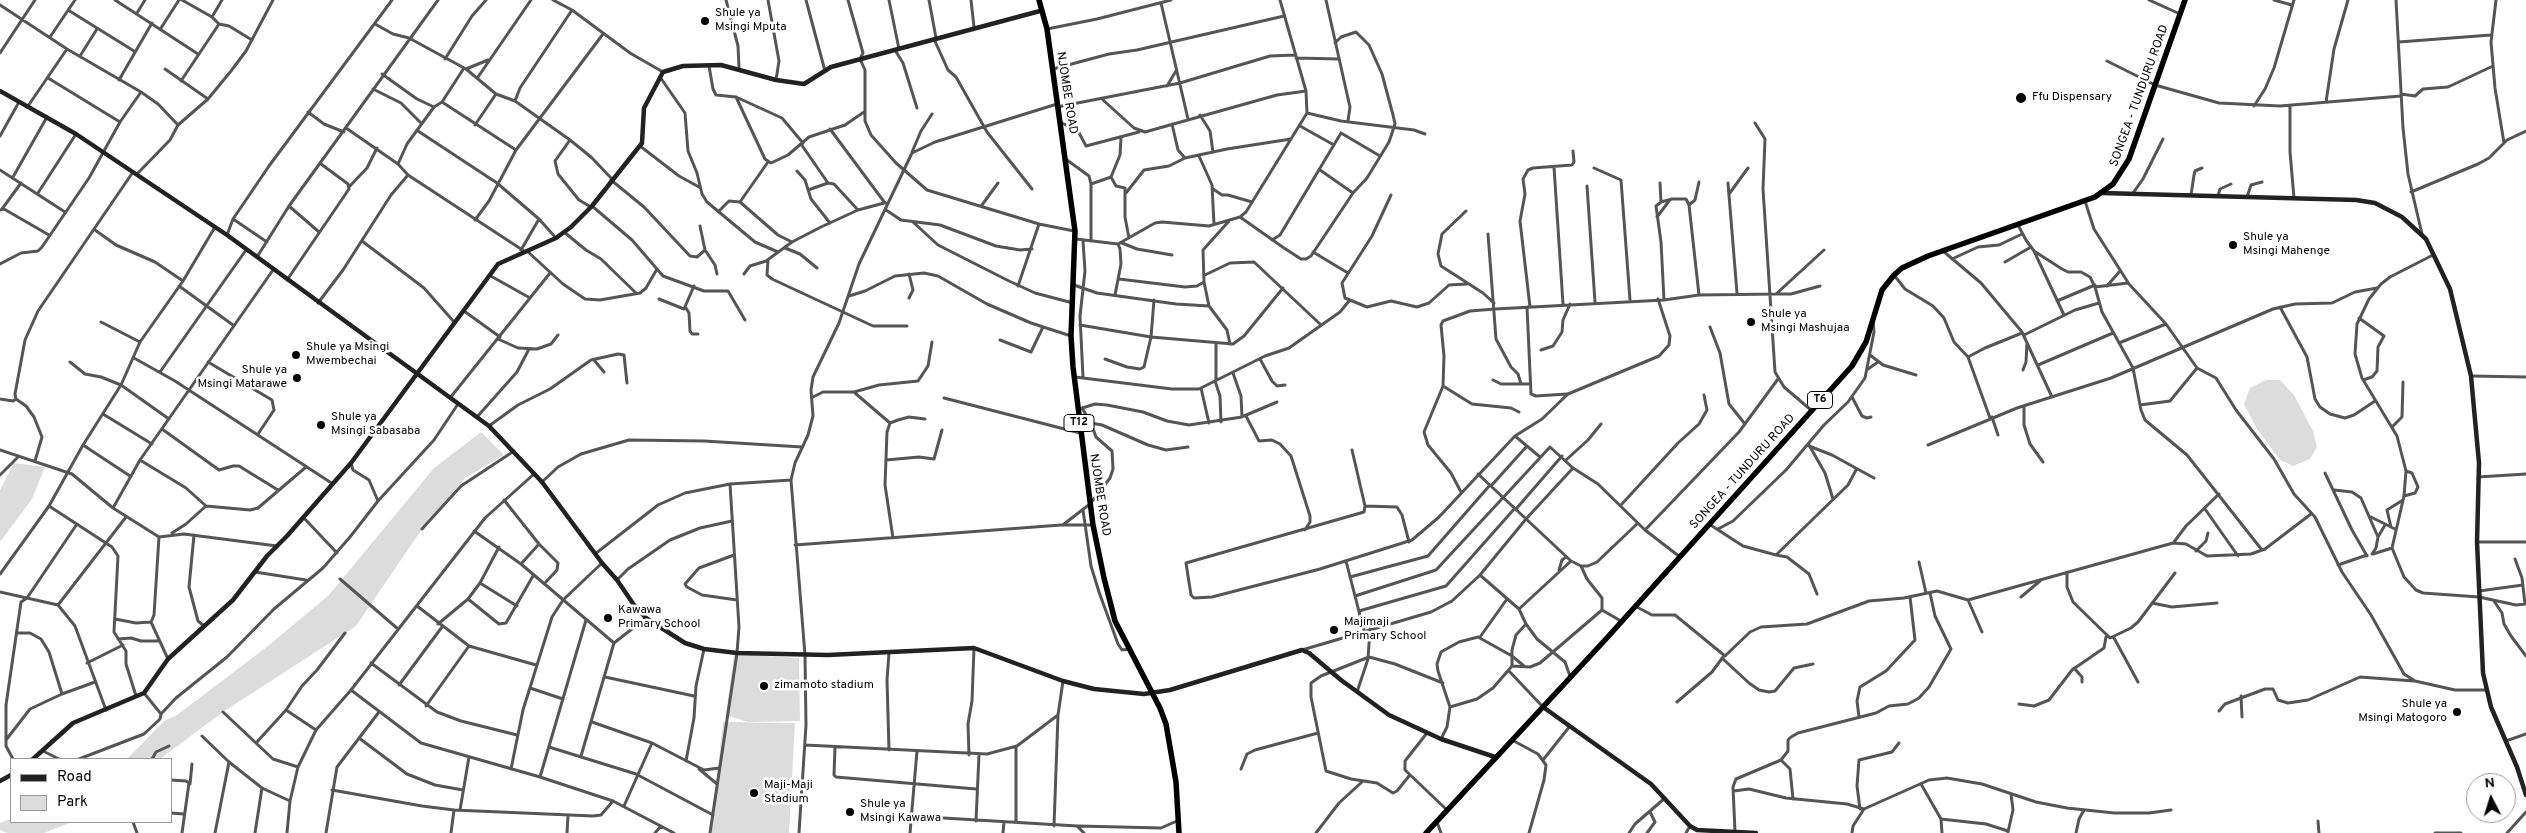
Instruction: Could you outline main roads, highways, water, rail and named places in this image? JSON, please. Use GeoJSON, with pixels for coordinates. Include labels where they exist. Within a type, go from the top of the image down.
{"type":"FeatureCollection","features":[{"type":"Feature","properties":{"kind":"highway","name":"NJOMBE ROAD"},"geometry":{"type":"LineString","coordinates":[[1039,0],[1040,11],[1047,29],[1057,105],[1067,160],[1076,239],[1071,336],[1074,376],[1080,409],[1080,433],[1093,525],[1115,621],[1160,708],[1169,739],[1176,782],[1179,833]]}},
{"type":"Feature","properties":{"kind":"highway","name":"SONGEA - TUNDURU ROAD"},"geometry":{"type":"LineString","coordinates":[[1426,833],[1680,557],[1857,359],[1866,342],[1882,290],[1894,275],[1910,264],[2102,193],[2125,168],[2186,0]]}},
{"type":"Feature","properties":{"kind":"place","name":"Shule ya Msingi Mputa"},"geometry":{"type":"Point","coordinates":[705,21]}},
{"type":"Feature","properties":{"kind":"place","name":"Ffu Dispensary"},"geometry":{"type":"Point","coordinates":[2021,98]}},
{"type":"Feature","properties":{"kind":"place","name":"Shule ya Msingi Mahenge"},"geometry":{"type":"Point","coordinates":[2233,245]}},
{"type":"Feature","properties":{"kind":"place","name":"Shule ya Msingi Mashujaa"},"geometry":{"type":"Point","coordinates":[1751,322]}},
{"type":"Feature","properties":{"kind":"place","name":"Shule ya Msingi Mwembechai"},"geometry":{"type":"Point","coordinates":[296,355]}},
{"type":"Feature","properties":{"kind":"place","name":"Shule ya Msingi Matarawe"},"geometry":{"type":"Point","coordinates":[297,378]}},
{"type":"Feature","properties":{"kind":"place","name":"Shule ya Msingi Sabasaba"},"geometry":{"type":"Point","coordinates":[321,425]}},
{"type":"Feature","properties":{"kind":"place","name":"Kawawa Primary School"},"geometry":{"type":"Point","coordinates":[608,618]}},
{"type":"Feature","properties":{"kind":"place","name":"Majimaji Primary School"},"geometry":{"type":"Point","coordinates":[1334,630]}},
{"type":"Feature","properties":{"kind":"place","name":"zimamoto stadium"},"geometry":{"type":"Point","coordinates":[764,686]}},
{"type":"Feature","properties":{"kind":"place","name":"Shule ya Msingi Matogoro"},"geometry":{"type":"Point","coordinates":[2457,712]}},
{"type":"Feature","properties":{"kind":"place","name":"Maji-Maji Stadium"},"geometry":{"type":"Point","coordinates":[754,793]}},
{"type":"Feature","properties":{"kind":"place","name":"Shule ya Msingi Kawawa"},"geometry":{"type":"Point","coordinates":[850,812]}}]}
